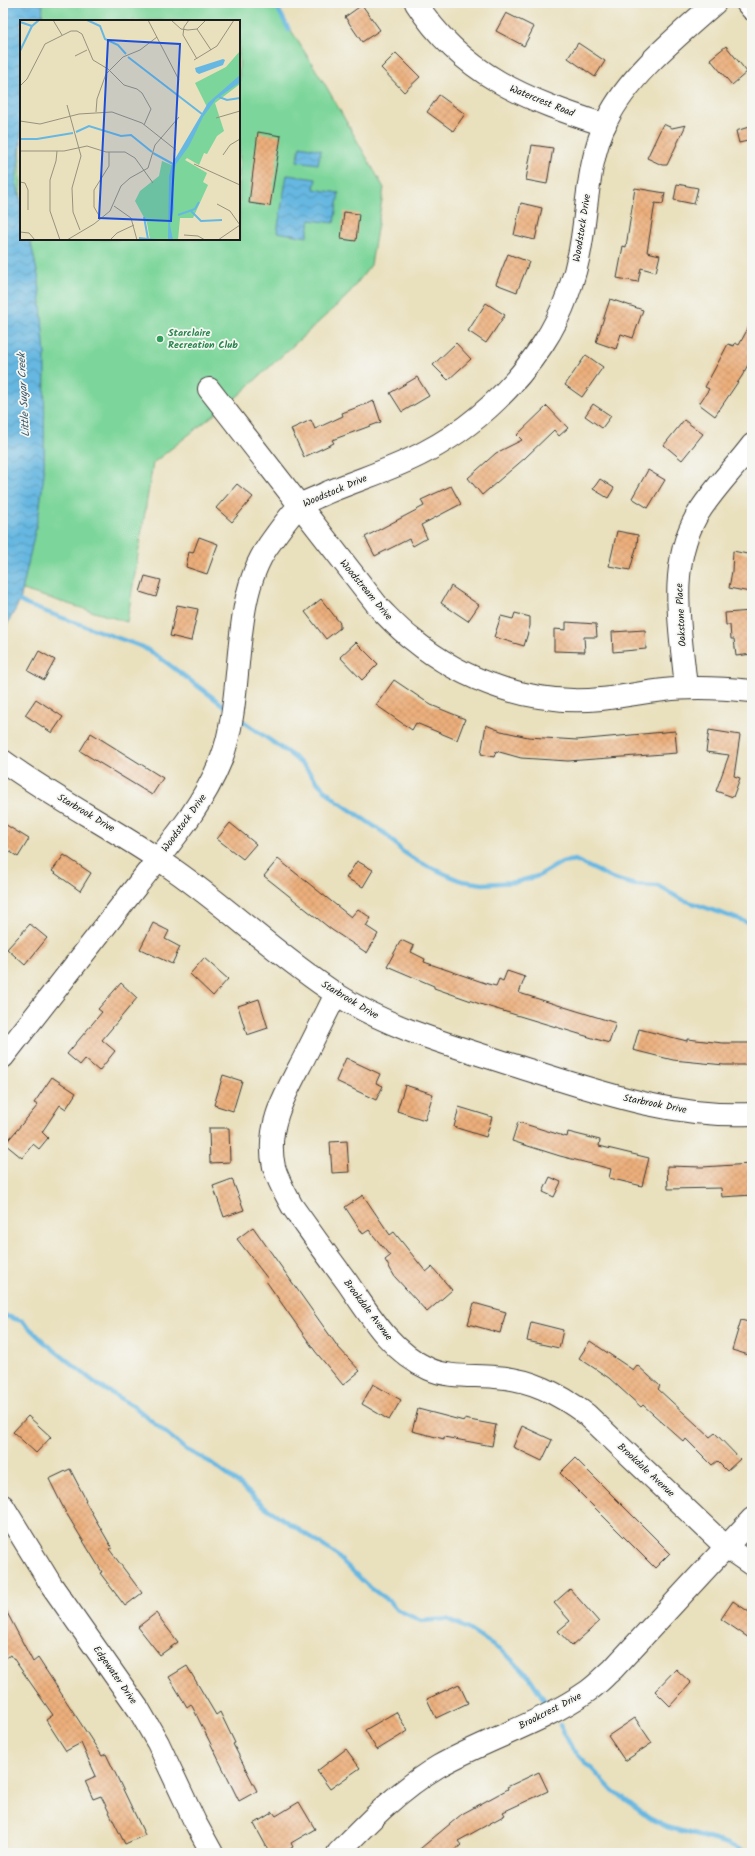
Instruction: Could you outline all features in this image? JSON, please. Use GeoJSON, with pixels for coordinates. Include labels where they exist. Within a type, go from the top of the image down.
{"type":"FeatureCollection","features":[{"type":"Feature","properties":{"kind":"street","name":"Watercrest Road"},"geometry":{"type":"LineString","coordinates":[[416,3],[425,17],[469,62],[506,87],[533,100],[605,125]]}},
{"type":"Feature","properties":{"kind":"street","name":"Woodstock Drive"},"geometry":{"type":"LineString","coordinates":[[3,1057],[158,859],[195,810],[211,785],[222,758],[234,714],[246,606],[252,578],[267,547],[299,505],[344,485],[393,468],[426,452],[456,434],[484,412],[526,367],[545,341],[560,311],[571,282],[580,250],[588,182],[596,150],[605,125],[620,99],[641,72],[716,3]]}},
{"type":"Feature","properties":{"kind":"street"},"geometry":{"type":"LineString","coordinates":[[747,3],[752,9]]}},
{"type":"Feature","properties":{"kind":"street","name":"Woodstream Drive"},"geometry":{"type":"LineString","coordinates":[[209,389],[381,610],[411,639],[434,656],[466,674],[492,685],[525,695],[548,698],[601,699],[686,688],[723,688],[752,691]]}},
{"type":"Feature","properties":{"kind":"street","name":"Oakstone Place"},"geometry":{"type":"LineString","coordinates":[[686,688],[678,585],[681,558],[685,543],[696,517],[712,494],[752,445]]}},
{"type":"Feature","properties":{"kind":"street","name":"Starbrook Drive"},"geometry":{"type":"LineString","coordinates":[[3,761],[158,859],[220,905],[298,968],[336,994],[382,1020],[426,1037],[608,1094],[675,1109],[720,1114],[752,1114]]}},
{"type":"Feature","properties":{"kind":"street","name":"Brookdale Avenue"},"geometry":{"type":"LineString","coordinates":[[336,994],[281,1101],[274,1122],[272,1144],[274,1166],[280,1184],[292,1206],[378,1327],[396,1347],[412,1360],[430,1370],[450,1375],[496,1377],[520,1380],[546,1388],[567,1400],[586,1414],[726,1547],[752,1565]]}},
{"type":"Feature","properties":{"kind":"street","name":"Edgewater Drive"},"geometry":{"type":"LineString","coordinates":[[3,1506],[52,1586],[139,1710],[158,1743],[195,1822],[212,1853]]}},
{"type":"Feature","properties":{"kind":"street","name":"Brookcrest Drive"},"geometry":{"type":"LineString","coordinates":[[338,1853],[381,1809],[424,1775],[568,1703],[589,1690],[613,1669],[752,1519]]}},
{"type":"Feature","properties":{"kind":"green space","name":"Starclaire Recreation Club"},"geometry":{"type":"Polygon","coordinates":[[[16,3],[274,3],[326,86],[384,188],[371,265],[346,297],[239,395],[153,463],[127,622],[3,584],[24,471],[7,206],[20,125],[20,240],[240,240],[240,20],[21,20],[16,3]]]}},
{"type":"Feature","properties":{"kind":"water","name":"Little Sugar Creek"},"geometry":{"type":"Polygon","coordinates":[[[3,3],[43,3],[42,20],[20,20],[20,149],[16,181],[20,197],[20,240],[30,240],[39,280],[45,354],[44,474],[39,513],[20,601],[3,632],[3,3]]]}},
{"type":"Feature","properties":{"kind":"water"},"geometry":{"type":"Polygon","coordinates":[[[300,146],[321,150],[318,164],[297,161],[300,146]]]}},
{"type":"Feature","properties":{"kind":"water"},"geometry":{"type":"Polygon","coordinates":[[[287,175],[316,179],[314,189],[339,193],[334,223],[310,220],[307,237],[277,232],[287,175]]]}},
{"type":"Feature","properties":{"kind":"building"},"geometry":{"type":"Polygon","coordinates":[[[362,5],[380,30],[362,42],[345,17],[362,5]]]}},
{"type":"Feature","properties":{"kind":"building"},"geometry":{"type":"Polygon","coordinates":[[[506,13],[534,27],[524,46],[496,31],[506,13]]]}},
{"type":"Feature","properties":{"kind":"building"},"geometry":{"type":"Polygon","coordinates":[[[578,43],[605,61],[595,77],[568,58],[578,43]]]}},
{"type":"Feature","properties":{"kind":"building"},"geometry":{"type":"Polygon","coordinates":[[[726,46],[747,72],[732,85],[710,59],[726,46]]]}},
{"type":"Feature","properties":{"kind":"building"},"geometry":{"type":"Polygon","coordinates":[[[396,53],[420,77],[404,92],[381,68],[396,53]]]}},
{"type":"Feature","properties":{"kind":"building"},"geometry":{"type":"Polygon","coordinates":[[[439,95],[465,114],[453,131],[427,112],[439,95]]]}},
{"type":"Feature","properties":{"kind":"building"},"geometry":{"type":"Polygon","coordinates":[[[663,124],[672,128],[686,125],[667,165],[662,165],[647,158],[663,124]]]}},
{"type":"Feature","properties":{"kind":"building"},"geometry":{"type":"Polygon","coordinates":[[[752,126],[752,140],[739,143],[736,131],[752,126]]]}},
{"type":"Feature","properties":{"kind":"building"},"geometry":{"type":"Polygon","coordinates":[[[258,132],[281,136],[270,206],[249,203],[258,132]]]}},
{"type":"Feature","properties":{"kind":"building"},"geometry":{"type":"Polygon","coordinates":[[[532,145],[553,148],[547,184],[526,180],[532,145]]]}},
{"type":"Feature","properties":{"kind":"building"},"geometry":{"type":"Polygon","coordinates":[[[677,184],[698,188],[694,204],[674,200],[677,184]]]}},
{"type":"Feature","properties":{"kind":"building"},"geometry":{"type":"Polygon","coordinates":[[[635,188],[665,193],[663,204],[655,203],[647,252],[660,255],[656,272],[641,268],[638,282],[617,278],[623,246],[626,247],[635,188]]]}},
{"type":"Feature","properties":{"kind":"building"},"geometry":{"type":"Polygon","coordinates":[[[521,203],[542,208],[535,240],[514,235],[521,203]]]}},
{"type":"Feature","properties":{"kind":"building"},"geometry":{"type":"Polygon","coordinates":[[[344,212],[359,214],[356,241],[341,239],[344,212]]]}},
{"type":"Feature","properties":{"kind":"building"},"geometry":{"type":"Polygon","coordinates":[[[508,254],[529,262],[517,292],[496,284],[508,254]]]}},
{"type":"Feature","properties":{"kind":"building"},"geometry":{"type":"Polygon","coordinates":[[[610,299],[643,310],[633,338],[621,334],[616,349],[596,342],[610,299]]]}},
{"type":"Feature","properties":{"kind":"building"},"geometry":{"type":"Polygon","coordinates":[[[486,303],[505,315],[486,343],[468,331],[486,303]]]}},
{"type":"Feature","properties":{"kind":"building"},"geometry":{"type":"Polygon","coordinates":[[[752,321],[752,357],[742,376],[715,416],[699,404],[709,389],[705,387],[728,344],[734,346],[735,343],[739,345],[752,321]]]}},
{"type":"Feature","properties":{"kind":"building"},"geometry":{"type":"Polygon","coordinates":[[[456,343],[471,359],[448,380],[433,365],[456,343]]]}},
{"type":"Feature","properties":{"kind":"building"},"geometry":{"type":"Polygon","coordinates":[[[586,355],[603,367],[582,397],[565,385],[586,355]]]}},
{"type":"Feature","properties":{"kind":"building"},"geometry":{"type":"Polygon","coordinates":[[[417,377],[429,396],[402,412],[390,393],[417,377]]]}},
{"type":"Feature","properties":{"kind":"building"},"geometry":{"type":"Polygon","coordinates":[[[374,401],[381,422],[332,440],[334,443],[304,457],[291,429],[311,420],[315,429],[343,416],[342,413],[374,401]]]}},
{"type":"Feature","properties":{"kind":"building"},"geometry":{"type":"Polygon","coordinates":[[[593,404],[611,416],[602,428],[585,416],[593,404]]]}},
{"type":"Feature","properties":{"kind":"building"},"geometry":{"type":"Polygon","coordinates":[[[547,406],[568,428],[559,436],[554,430],[525,458],[482,495],[468,478],[496,453],[522,440],[517,435],[547,406]]]}},
{"type":"Feature","properties":{"kind":"building"},"geometry":{"type":"Polygon","coordinates":[[[684,420],[703,434],[682,460],[664,445],[684,420]]]}},
{"type":"Feature","properties":{"kind":"building"},"geometry":{"type":"Polygon","coordinates":[[[648,470],[665,480],[648,508],[632,498],[648,470]]]}},
{"type":"Feature","properties":{"kind":"building"},"geometry":{"type":"Polygon","coordinates":[[[600,479],[614,488],[608,498],[593,489],[600,479]]]}},
{"type":"Feature","properties":{"kind":"building"},"geometry":{"type":"Polygon","coordinates":[[[237,484],[253,497],[232,522],[216,508],[237,484]]]}},
{"type":"Feature","properties":{"kind":"building"},"geometry":{"type":"Polygon","coordinates":[[[451,486],[461,504],[421,525],[427,538],[413,546],[409,539],[375,556],[365,537],[424,506],[421,500],[451,486]]]}},
{"type":"Feature","properties":{"kind":"building"},"geometry":{"type":"Polygon","coordinates":[[[617,531],[638,535],[637,545],[630,570],[609,566],[617,531]]]}},
{"type":"Feature","properties":{"kind":"building"},"geometry":{"type":"Polygon","coordinates":[[[199,537],[218,544],[207,574],[186,567],[189,552],[193,553],[199,537]]]}},
{"type":"Feature","properties":{"kind":"building"},"geometry":{"type":"Polygon","coordinates":[[[733,551],[752,555],[752,581],[750,592],[729,588],[733,551]]]}},
{"type":"Feature","properties":{"kind":"building"},"geometry":{"type":"Polygon","coordinates":[[[145,576],[161,580],[156,597],[140,592],[145,576]]]}},
{"type":"Feature","properties":{"kind":"building"},"geometry":{"type":"Polygon","coordinates":[[[451,586],[479,605],[468,621],[441,603],[451,586]]]}},
{"type":"Feature","properties":{"kind":"building"},"geometry":{"type":"Polygon","coordinates":[[[321,599],[340,623],[340,628],[326,639],[305,612],[321,599]]]}},
{"type":"Feature","properties":{"kind":"building"},"geometry":{"type":"Polygon","coordinates":[[[177,605],[198,609],[191,641],[170,636],[177,605]]]}},
{"type":"Feature","properties":{"kind":"building"},"geometry":{"type":"Polygon","coordinates":[[[752,611],[752,654],[736,656],[734,639],[731,639],[730,625],[726,625],[725,613],[752,611]]]}},
{"type":"Feature","properties":{"kind":"building"},"geometry":{"type":"Polygon","coordinates":[[[515,613],[530,617],[530,626],[524,646],[494,637],[501,616],[513,619],[515,613]]]}},
{"type":"Feature","properties":{"kind":"building"},"geometry":{"type":"Polygon","coordinates":[[[566,622],[596,624],[597,637],[584,637],[585,652],[554,651],[554,629],[566,630],[566,622]]]}},
{"type":"Feature","properties":{"kind":"building"},"geometry":{"type":"Polygon","coordinates":[[[645,630],[646,649],[613,652],[612,632],[645,630]]]}},
{"type":"Feature","properties":{"kind":"building"},"geometry":{"type":"Polygon","coordinates":[[[356,642],[378,664],[362,680],[340,657],[356,642]]]}},
{"type":"Feature","properties":{"kind":"building"},"geometry":{"type":"Polygon","coordinates":[[[39,651],[55,660],[44,680],[28,671],[39,651]]]}},
{"type":"Feature","properties":{"kind":"building"},"geometry":{"type":"Polygon","coordinates":[[[394,680],[431,705],[465,719],[457,740],[416,723],[412,730],[376,705],[394,680]]]}},
{"type":"Feature","properties":{"kind":"building"},"geometry":{"type":"Polygon","coordinates":[[[36,699],[63,717],[52,733],[25,715],[36,699]]]}},
{"type":"Feature","properties":{"kind":"building"},"geometry":{"type":"Polygon","coordinates":[[[486,725],[501,731],[528,737],[577,740],[675,731],[677,753],[568,761],[521,758],[496,751],[494,757],[481,754],[486,725]]]}},
{"type":"Feature","properties":{"kind":"building"},"geometry":{"type":"Polygon","coordinates":[[[709,730],[740,735],[734,776],[740,778],[733,797],[716,791],[729,755],[706,752],[709,730]]]}},
{"type":"Feature","properties":{"kind":"building"},"geometry":{"type":"Polygon","coordinates":[[[91,733],[163,778],[152,795],[80,751],[91,733]]]}},
{"type":"Feature","properties":{"kind":"building"},"geometry":{"type":"Polygon","coordinates":[[[3,823],[29,839],[18,857],[3,847],[3,823]]]}},
{"type":"Feature","properties":{"kind":"building"},"geometry":{"type":"Polygon","coordinates":[[[230,823],[256,844],[243,859],[217,839],[230,823]]]}},
{"type":"Feature","properties":{"kind":"building"},"geometry":{"type":"Polygon","coordinates":[[[64,855],[91,873],[80,891],[52,871],[64,855]]]}},
{"type":"Feature","properties":{"kind":"building"},"geometry":{"type":"Polygon","coordinates":[[[278,859],[351,917],[358,909],[371,918],[366,926],[378,934],[367,953],[332,930],[264,876],[278,859]]]}},
{"type":"Feature","properties":{"kind":"building"},"geometry":{"type":"Polygon","coordinates":[[[357,861],[373,870],[363,887],[346,878],[357,861]]]}},
{"type":"Feature","properties":{"kind":"building"},"geometry":{"type":"Polygon","coordinates":[[[153,923],[169,931],[165,939],[180,947],[172,964],[140,949],[153,923]]]}},
{"type":"Feature","properties":{"kind":"building"},"geometry":{"type":"Polygon","coordinates":[[[30,924],[47,938],[25,965],[7,949],[30,924]]]}},
{"type":"Feature","properties":{"kind":"building"},"geometry":{"type":"Polygon","coordinates":[[[401,940],[414,946],[411,952],[425,959],[424,962],[488,984],[496,986],[499,979],[503,981],[507,971],[525,977],[519,993],[616,1023],[609,1043],[483,1005],[434,988],[434,986],[387,966],[401,940]]]}},
{"type":"Feature","properties":{"kind":"building"},"geometry":{"type":"Polygon","coordinates":[[[204,958],[228,979],[213,996],[190,974],[204,958]]]}},
{"type":"Feature","properties":{"kind":"building"},"geometry":{"type":"Polygon","coordinates":[[[121,983],[137,998],[102,1040],[115,1051],[99,1071],[85,1059],[80,1065],[67,1054],[102,1012],[98,1009],[121,983]]]}},
{"type":"Feature","properties":{"kind":"building"},"geometry":{"type":"Polygon","coordinates":[[[259,999],[268,1028],[247,1035],[238,1006],[259,999]]]}},
{"type":"Feature","properties":{"kind":"building"},"geometry":{"type":"Polygon","coordinates":[[[639,1029],[687,1041],[687,1039],[723,1043],[752,1043],[752,1065],[724,1065],[673,1060],[633,1050],[639,1029]]]}},
{"type":"Feature","properties":{"kind":"building"},"geometry":{"type":"Polygon","coordinates":[[[346,1058],[380,1074],[376,1083],[383,1086],[376,1100],[336,1081],[346,1058]]]}},
{"type":"Feature","properties":{"kind":"building"},"geometry":{"type":"Polygon","coordinates":[[[223,1075],[242,1081],[233,1111],[214,1105],[223,1075]]]}},
{"type":"Feature","properties":{"kind":"building"},"geometry":{"type":"Polygon","coordinates":[[[52,1077],[76,1093],[66,1109],[60,1105],[42,1132],[48,1138],[39,1149],[33,1144],[22,1158],[5,1144],[38,1105],[34,1103],[52,1077]]]}},
{"type":"Feature","properties":{"kind":"building"},"geometry":{"type":"Polygon","coordinates":[[[405,1085],[433,1094],[425,1120],[397,1111],[405,1085]]]}},
{"type":"Feature","properties":{"kind":"building"},"geometry":{"type":"Polygon","coordinates":[[[459,1107],[492,1117],[486,1137],[454,1127],[459,1107]]]}},
{"type":"Feature","properties":{"kind":"building"},"geometry":{"type":"Polygon","coordinates":[[[518,1122],[567,1137],[568,1132],[600,1140],[599,1146],[649,1158],[642,1186],[609,1178],[611,1169],[560,1156],[512,1141],[518,1122]]]}},
{"type":"Feature","properties":{"kind":"building"},"geometry":{"type":"Polygon","coordinates":[[[209,1128],[229,1128],[230,1162],[210,1163],[209,1128]]]}},
{"type":"Feature","properties":{"kind":"building"},"geometry":{"type":"Polygon","coordinates":[[[347,1141],[349,1172],[332,1173],[330,1142],[347,1141]]]}},
{"type":"Feature","properties":{"kind":"building"},"geometry":{"type":"Polygon","coordinates":[[[751,1164],[752,1195],[722,1197],[721,1188],[668,1189],[667,1166],[702,1167],[751,1164]]]}},
{"type":"Feature","properties":{"kind":"building"},"geometry":{"type":"Polygon","coordinates":[[[550,1177],[561,1182],[554,1197],[543,1192],[550,1177]]]}},
{"type":"Feature","properties":{"kind":"building"},"geometry":{"type":"Polygon","coordinates":[[[232,1179],[244,1210],[224,1217],[213,1186],[232,1179]]]}},
{"type":"Feature","properties":{"kind":"building"},"geometry":{"type":"Polygon","coordinates":[[[363,1195],[390,1235],[394,1232],[426,1272],[432,1267],[452,1290],[427,1312],[395,1277],[385,1260],[390,1256],[369,1230],[363,1234],[345,1207],[363,1195]]]}},
{"type":"Feature","properties":{"kind":"building"},"geometry":{"type":"Polygon","coordinates":[[[253,1227],[338,1347],[360,1371],[343,1385],[315,1351],[266,1281],[268,1279],[237,1239],[253,1227]]]}},
{"type":"Feature","properties":{"kind":"building"},"geometry":{"type":"Polygon","coordinates":[[[474,1303],[506,1312],[500,1333],[468,1324],[474,1303]]]}},
{"type":"Feature","properties":{"kind":"building"},"geometry":{"type":"Polygon","coordinates":[[[741,1320],[752,1323],[752,1356],[732,1350],[741,1320]]]}},
{"type":"Feature","properties":{"kind":"building"},"geometry":{"type":"Polygon","coordinates":[[[531,1322],[563,1330],[559,1348],[527,1341],[531,1322]]]}},
{"type":"Feature","properties":{"kind":"building"},"geometry":{"type":"Polygon","coordinates":[[[590,1341],[633,1370],[637,1365],[660,1386],[658,1389],[710,1437],[715,1433],[740,1459],[727,1471],[717,1461],[712,1465],[686,1439],[684,1442],[643,1405],[641,1407],[609,1378],[579,1358],[590,1341]]]}},
{"type":"Feature","properties":{"kind":"building"},"geometry":{"type":"Polygon","coordinates":[[[373,1384],[401,1400],[389,1420],[362,1404],[373,1384]]]}},
{"type":"Feature","properties":{"kind":"building"},"geometry":{"type":"Polygon","coordinates":[[[418,1409],[464,1421],[464,1419],[496,1425],[492,1446],[444,1437],[444,1439],[412,1431],[418,1409]]]}},
{"type":"Feature","properties":{"kind":"building"},"geometry":{"type":"Polygon","coordinates":[[[28,1416],[51,1437],[36,1453],[13,1432],[28,1416]]]}},
{"type":"Feature","properties":{"kind":"building"},"geometry":{"type":"Polygon","coordinates":[[[522,1426],[552,1440],[542,1461],[513,1447],[522,1426]]]}},
{"type":"Feature","properties":{"kind":"building"},"geometry":{"type":"Polygon","coordinates":[[[575,1458],[670,1553],[655,1568],[560,1473],[575,1458]]]}},
{"type":"Feature","properties":{"kind":"building"},"geometry":{"type":"Polygon","coordinates":[[[70,1469],[86,1500],[85,1501],[112,1548],[109,1549],[142,1593],[125,1606],[100,1573],[102,1572],[65,1511],[49,1479],[70,1469]]]}},
{"type":"Feature","properties":{"kind":"building"},"geometry":{"type":"Polygon","coordinates":[[[570,1589],[599,1622],[572,1646],[558,1631],[570,1621],[554,1603],[570,1589]]]}},
{"type":"Feature","properties":{"kind":"building"},"geometry":{"type":"Polygon","coordinates":[[[733,1601],[752,1614],[752,1640],[721,1619],[733,1601]]]}},
{"type":"Feature","properties":{"kind":"building"},"geometry":{"type":"Polygon","coordinates":[[[3,1605],[33,1662],[38,1658],[102,1756],[106,1754],[145,1835],[125,1844],[101,1796],[93,1799],[85,1781],[96,1776],[81,1743],[66,1751],[46,1720],[53,1715],[11,1655],[3,1659],[3,1605]]]}},
{"type":"Feature","properties":{"kind":"building"},"geometry":{"type":"Polygon","coordinates":[[[156,1613],[178,1642],[160,1655],[138,1627],[156,1613]]]}},
{"type":"Feature","properties":{"kind":"building"},"geometry":{"type":"Polygon","coordinates":[[[187,1666],[216,1715],[220,1712],[235,1743],[233,1744],[257,1791],[239,1801],[191,1704],[187,1707],[169,1677],[187,1666]]]}},
{"type":"Feature","properties":{"kind":"building"},"geometry":{"type":"Polygon","coordinates":[[[676,1669],[691,1683],[670,1706],[655,1691],[676,1669]]]}},
{"type":"Feature","properties":{"kind":"building"},"geometry":{"type":"Polygon","coordinates":[[[459,1684],[468,1703],[436,1718],[427,1699],[459,1684]]]}},
{"type":"Feature","properties":{"kind":"building"},"geometry":{"type":"Polygon","coordinates":[[[396,1712],[408,1731],[377,1750],[365,1730],[396,1712]]]}},
{"type":"Feature","properties":{"kind":"building"},"geometry":{"type":"Polygon","coordinates":[[[635,1718],[652,1743],[625,1761],[608,1736],[635,1718]]]}},
{"type":"Feature","properties":{"kind":"building"},"geometry":{"type":"Polygon","coordinates":[[[346,1749],[360,1768],[330,1789],[317,1771],[346,1749]]]}},
{"type":"Feature","properties":{"kind":"building"},"geometry":{"type":"Polygon","coordinates":[[[539,1772],[548,1791],[503,1812],[505,1815],[458,1841],[461,1845],[451,1853],[415,1853],[462,1814],[508,1789],[507,1787],[539,1772]]]}},
{"type":"Feature","properties":{"kind":"building"},"geometry":{"type":"Polygon","coordinates":[[[299,1802],[315,1829],[291,1843],[293,1847],[283,1853],[270,1853],[254,1824],[273,1812],[276,1816],[299,1802]]]}},
{"type":"Feature","properties":{"kind":"waterway"},"geometry":{"type":"LineString","coordinates":[[275,3],[289,30]]}},
{"type":"Feature","properties":{"kind":"waterway"},"geometry":{"type":"LineString","coordinates":[[16,599],[27,605],[143,647],[163,660],[227,708]]}},
{"type":"Feature","properties":{"kind":"waterway"},"geometry":{"type":"LineString","coordinates":[[240,719],[291,755],[305,767],[320,785],[336,800],[387,835],[402,851],[417,861],[452,877],[462,881],[483,884],[516,882],[538,876],[562,862],[575,860],[614,879],[635,885],[658,886],[681,899],[752,924]]}},
{"type":"Feature","properties":{"kind":"waterway"},"geometry":{"type":"LineString","coordinates":[[3,1315],[22,1321],[44,1342],[98,1385],[135,1407],[185,1449],[210,1462],[238,1483],[265,1507],[334,1553],[368,1586],[390,1602],[396,1609],[421,1621],[447,1619],[468,1629],[507,1655],[530,1678],[545,1701]]}},
{"type":"Feature","properties":{"kind":"waterway"},"geometry":{"type":"LineString","coordinates":[[560,1725],[572,1748],[612,1790],[649,1818],[667,1827],[728,1844],[748,1853]]}},
{"type":"Feature","properties":{"kind":"place","name":"Starclaire Recreation Club"},"geometry":{"type":"Point","coordinates":[160,339]}}]}
